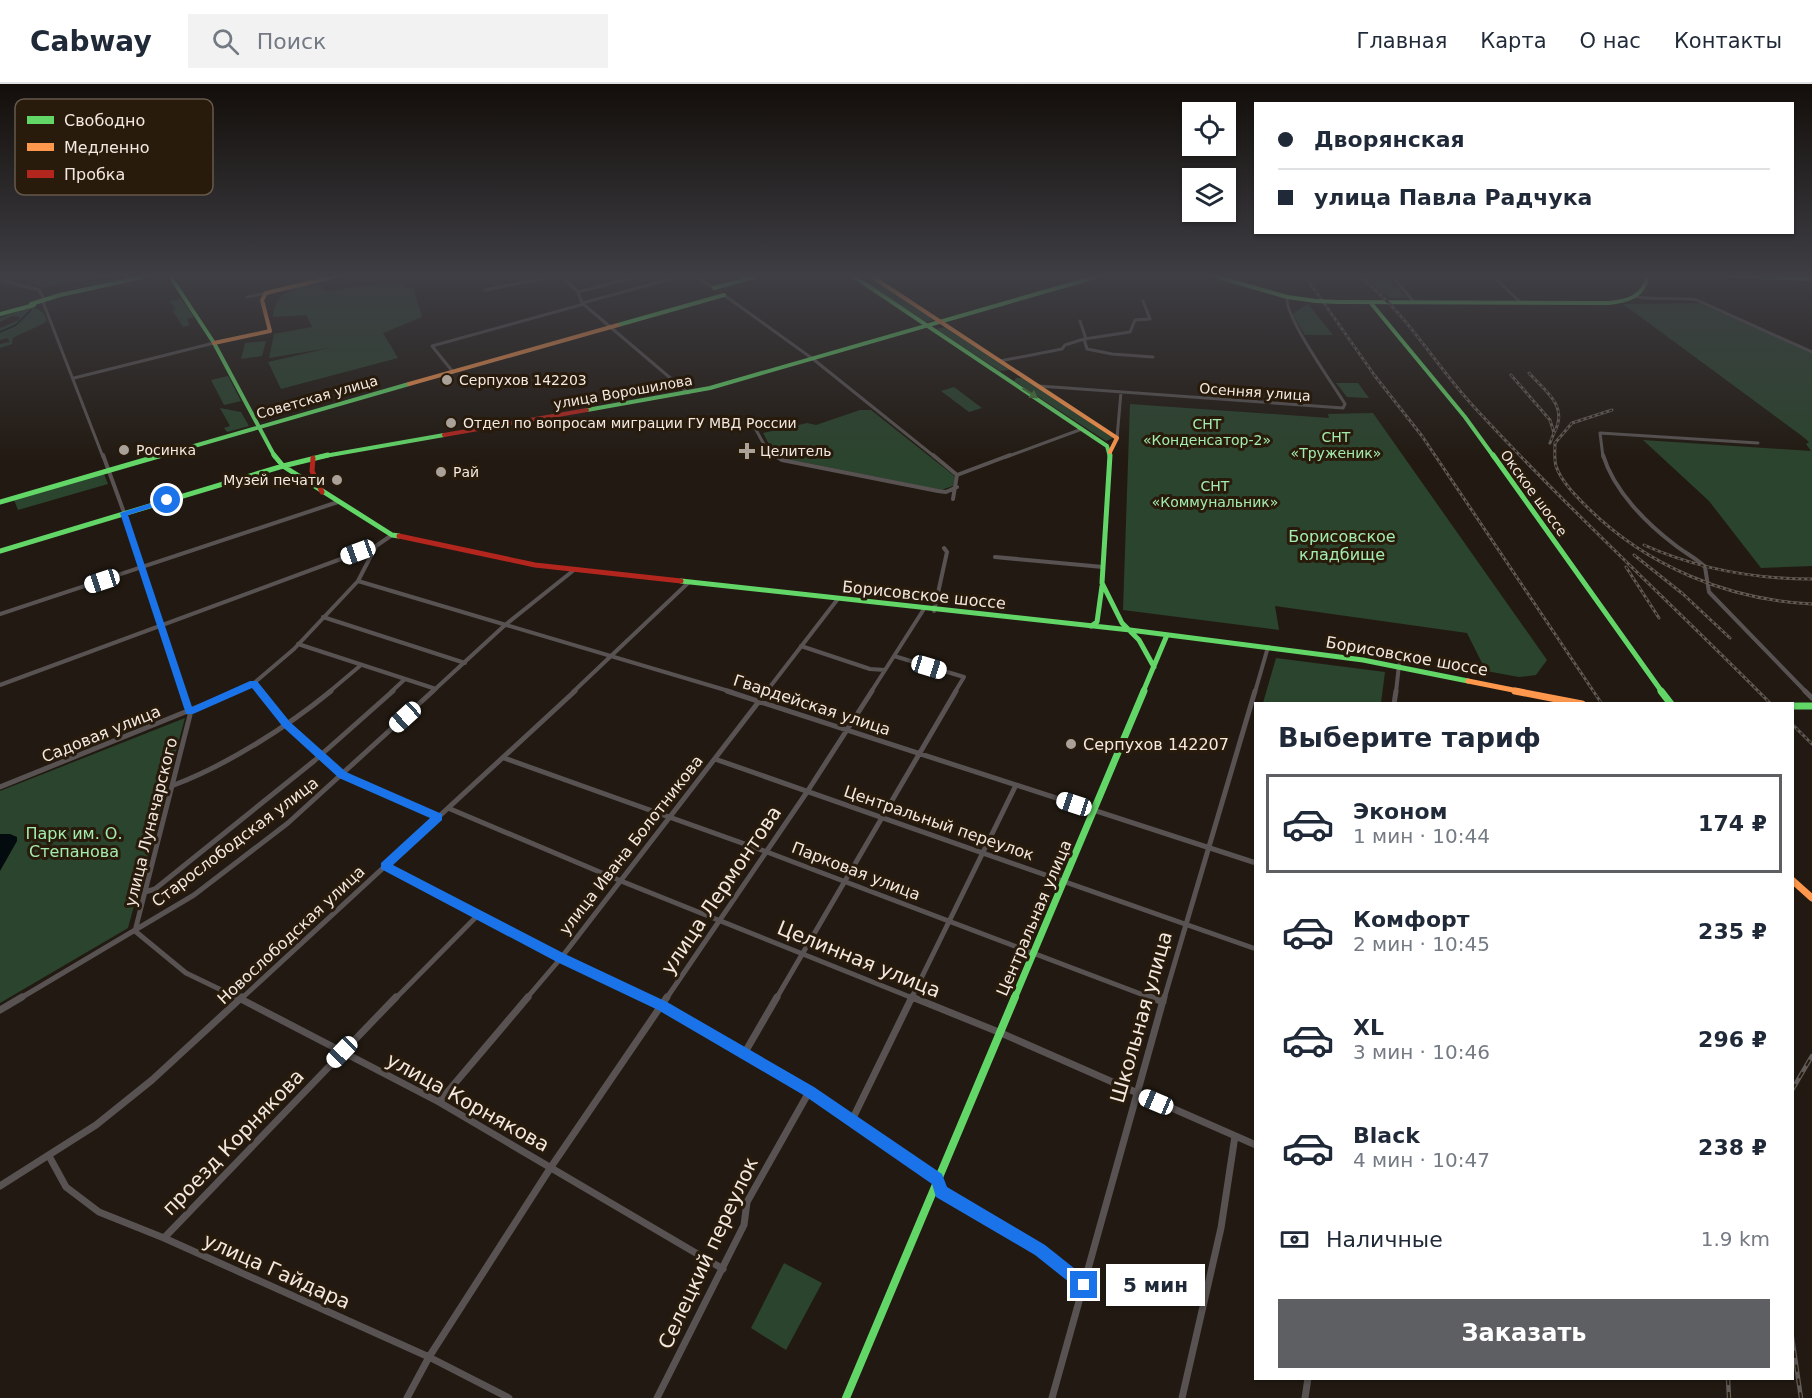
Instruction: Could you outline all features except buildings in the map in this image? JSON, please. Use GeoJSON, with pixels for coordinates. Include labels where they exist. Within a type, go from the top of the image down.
{"type":"FeatureCollection","features":[{"type":"Feature","properties":{"kind":"main road","name":"Борисовское шоссе"},"geometry":{"type":"LineString","coordinates":[[210,337],[277,461],[300,479],[392,535],[480,554],[574,570],[1268,647],[1399,666],[1572,702]]}},
{"type":"Feature","properties":{"kind":"main road"},"geometry":{"type":"LineString","coordinates":[[214,343],[241,337]]}},
{"type":"Feature","properties":{"kind":"main road","name":"Советская улица"},"geometry":{"type":"LineString","coordinates":[[0,502],[259,426],[578,337]]}},
{"type":"Feature","properties":{"kind":"main road","name":"улица Ворошилова"},"geometry":{"type":"LineString","coordinates":[[0,551],[313,458],[688,393],[889,337]]}},
{"type":"Feature","properties":{"kind":"main road"},"geometry":{"type":"LineString","coordinates":[[946,337],[1103,441],[1110,452]]}},
{"type":"Feature","properties":{"kind":"main road"},"geometry":{"type":"LineString","coordinates":[[964,337],[1117,440]]}},
{"type":"Feature","properties":{"kind":"main road","name":"Окское шоссе"},"geometry":{"type":"LineString","coordinates":[[1399,337],[1465,417],[1670,702]]}},
{"type":"Feature","properties":{"kind":"main road"},"geometry":{"type":"LineString","coordinates":[[1000,373],[1012,369]]}},
{"type":"Feature","properties":{"kind":"main road"},"geometry":{"type":"LineString","coordinates":[[1011,380],[1014,377],[1024,377]]}},
{"type":"Feature","properties":{"kind":"main road"},"geometry":{"type":"LineString","coordinates":[[1103,441],[1117,440]]}},
{"type":"Feature","properties":{"kind":"main road"},"geometry":{"type":"LineString","coordinates":[[1091,626],[1097,622],[1102,583],[1110,452],[1117,440]]}},
{"type":"Feature","properties":{"kind":"main road"},"geometry":{"type":"LineString","coordinates":[[313,458],[312,474],[322,492]]}},
{"type":"Feature","properties":{"kind":"main road"},"geometry":{"type":"LineString","coordinates":[[300,479],[312,474]]}},
{"type":"Feature","properties":{"kind":"main road"},"geometry":{"type":"LineString","coordinates":[[1102,583],[1122,622],[1139,640],[1154,667]]}},
{"type":"Feature","properties":{"kind":"main road","name":"Центральная улица"},"geometry":{"type":"LineString","coordinates":[[846,1398],[1167,635]]}},
{"type":"Feature","properties":{"kind":"main road"},"geometry":{"type":"LineString","coordinates":[[1794,706],[1812,706]]}},
{"type":"Feature","properties":{"kind":"main road"},"geometry":{"type":"LineString","coordinates":[[1794,882],[1812,898]]}},
{"type":"Feature","properties":{"kind":"street","name":"улица Луначарского"},"geometry":{"type":"LineString","coordinates":[[58,337],[124,513],[189,712],[174,785],[135,931]]}},
{"type":"Feature","properties":{"kind":"street"},"geometry":{"type":"LineString","coordinates":[[453,372],[432,346],[463,337]]}},
{"type":"Feature","properties":{"kind":"street"},"geometry":{"type":"LineString","coordinates":[[622,337],[688,393]]}},
{"type":"Feature","properties":{"kind":"street"},"geometry":{"type":"LineString","coordinates":[[783,337],[957,475]]}},
{"type":"Feature","properties":{"kind":"street"},"geometry":{"type":"LineString","coordinates":[[1000,361],[1062,349],[1065,345],[1096,337]]}},
{"type":"Feature","properties":{"kind":"street","name":"Осенняя улица"},"geometry":{"type":"LineString","coordinates":[[1039,386],[1343,408],[1345,404],[1303,337]]}},
{"type":"Feature","properties":{"kind":"street"},"geometry":{"type":"LineString","coordinates":[[1780,337],[1812,352]]}},
{"type":"Feature","properties":{"kind":"street"},"geometry":{"type":"LineString","coordinates":[[1085,339],[1087,349],[1101,353],[1153,357]]}},
{"type":"Feature","properties":{"kind":"street"},"geometry":{"type":"LineString","coordinates":[[74,378],[214,343]]}},
{"type":"Feature","properties":{"kind":"street"},"geometry":{"type":"LineString","coordinates":[[1117,440],[1121,392]]}},
{"type":"Feature","properties":{"kind":"street"},"geometry":{"type":"LineString","coordinates":[[749,417],[758,429],[766,449],[782,460],[938,491],[957,487]]}},
{"type":"Feature","properties":{"kind":"street"},"geometry":{"type":"LineString","coordinates":[[957,475],[1082,429]]}},
{"type":"Feature","properties":{"kind":"street"},"geometry":{"type":"LineString","coordinates":[[1758,443],[1600,433],[1599,444],[1608,467],[1628,499],[1653,526],[1705,567],[1709,592],[1812,698]]}},
{"type":"Feature","properties":{"kind":"street"},"geometry":{"type":"LineString","coordinates":[[953,499],[957,487],[957,475]]}},
{"type":"Feature","properties":{"kind":"street"},"geometry":{"type":"LineString","coordinates":[[0,614],[338,502]]}},
{"type":"Feature","properties":{"kind":"street","name":"Садовая улица"},"geometry":{"type":"LineString","coordinates":[[0,788],[189,712],[254,683],[298,644],[358,581],[376,546],[392,535]]}},
{"type":"Feature","properties":{"kind":"street"},"geometry":{"type":"LineString","coordinates":[[0,685],[376,546]]}},
{"type":"Feature","properties":{"kind":"street"},"geometry":{"type":"LineString","coordinates":[[934,610],[947,552],[944,548]]}},
{"type":"Feature","properties":{"kind":"street"},"geometry":{"type":"LineString","coordinates":[[995,557],[1103,567]]}},
{"type":"Feature","properties":{"kind":"street","name":"Старослободская улица"},"geometry":{"type":"LineString","coordinates":[[0,1010],[194,895],[288,823],[506,626],[574,570]]}},
{"type":"Feature","properties":{"kind":"street","name":"Гвардейская улица"},"geometry":{"type":"LineString","coordinates":[[358,581],[759,700],[1254,862]]}},
{"type":"Feature","properties":{"kind":"street","name":"Новослободская улица"},"geometry":{"type":"LineString","coordinates":[[0,1186],[96,1125],[152,1080],[504,758],[688,583]]}},
{"type":"Feature","properties":{"kind":"street","name":"улица Ивана Болотникова"},"geometry":{"type":"LineString","coordinates":[[439,1102],[561,958],[837,600]]}},
{"type":"Feature","properties":{"kind":"street","name":"улица Лермонтова"},"geometry":{"type":"LineString","coordinates":[[407,1398],[429,1357],[551,1167],[767,852],[924,609]]}},
{"type":"Feature","properties":{"kind":"street"},"geometry":{"type":"LineString","coordinates":[[323,617],[465,663]]}},
{"type":"Feature","properties":{"kind":"street"},"geometry":{"type":"LineString","coordinates":[[298,644],[436,689]]}},
{"type":"Feature","properties":{"kind":"street"},"geometry":{"type":"LineString","coordinates":[[801,646],[870,669],[885,670]]}},
{"type":"Feature","properties":{"kind":"street","name":"Школьная улица"},"geometry":{"type":"LineString","coordinates":[[1052,1398],[1162,1002],[1268,647]]}},
{"type":"Feature","properties":{"kind":"street"},"geometry":{"type":"LineString","coordinates":[[744,1054],[964,677],[894,656]]}},
{"type":"Feature","properties":{"kind":"street"},"geometry":{"type":"LineString","coordinates":[[174,785],[198,776],[304,713],[361,664]]}},
{"type":"Feature","properties":{"kind":"street"},"geometry":{"type":"LineString","coordinates":[[1394,702],[1399,666]]}},
{"type":"Feature","properties":{"kind":"street"},"geometry":{"type":"LineString","coordinates":[[145,892],[155,889],[320,755],[405,679]]}},
{"type":"Feature","properties":{"kind":"street"},"geometry":{"type":"LineString","coordinates":[[254,683],[287,724],[342,775],[438,817]]}},
{"type":"Feature","properties":{"kind":"street","name":"Парковая улица"},"geometry":{"type":"LineString","coordinates":[[504,758],[767,852],[1162,1002]]}},
{"type":"Feature","properties":{"kind":"street","name":"Центральный переулок"},"geometry":{"type":"LineString","coordinates":[[715,759],[1254,948]]}},
{"type":"Feature","properties":{"kind":"street"},"geometry":{"type":"LineString","coordinates":[[852,1120],[1016,785]]}},
{"type":"Feature","properties":{"kind":"street","name":"Целинная улица"},"geometry":{"type":"LineString","coordinates":[[448,808],[621,881],[1001,1033],[1254,1144]]}},
{"type":"Feature","properties":{"kind":"street"},"geometry":{"type":"LineString","coordinates":[[385,866],[561,958],[663,1006],[809,1092],[937,1179],[941,1192],[1040,1250],[1084,1285]]}},
{"type":"Feature","properties":{"kind":"street","name":"проезд Корнякова"},"geometry":{"type":"LineString","coordinates":[[164,1238],[342,1052],[478,915]]}},
{"type":"Feature","properties":{"kind":"street","name":"улица Корнякова"},"geometry":{"type":"LineString","coordinates":[[135,931],[186,973],[241,999],[439,1102],[723,1269]]}},
{"type":"Feature","properties":{"kind":"street","name":"Селецкий переулок"},"geometry":{"type":"LineString","coordinates":[[657,1398],[744,1225],[747,1202],[809,1092]]}},
{"type":"Feature","properties":{"kind":"street"},"geometry":{"type":"LineString","coordinates":[[1182,1398],[1221,1228],[1235,1136]]}},
{"type":"Feature","properties":{"kind":"street","name":"улица Гайдара"},"geometry":{"type":"LineString","coordinates":[[49,1156],[66,1187],[99,1212],[164,1238],[429,1357],[509,1398]]}},
{"type":"Feature","properties":{"kind":"street"},"geometry":{"type":"LineString","coordinates":[[1305,1398],[1308,1380]]}},
{"type":"Feature","properties":{"kind":"green space"},"geometry":{"type":"Polygon","coordinates":[[[0,337],[14,337],[12,344],[0,348],[0,344],[9,342],[8,338],[0,340],[0,337]]]}},
{"type":"Feature","properties":{"kind":"green space"},"geometry":{"type":"Polygon","coordinates":[[[273,337],[386,337],[398,358],[281,389],[268,362],[329,348],[269,358],[273,337]]]}},
{"type":"Feature","properties":{"kind":"green space"},"geometry":{"type":"Polygon","coordinates":[[[949,337],[961,337],[1010,370],[1000,371],[949,337]]]}},
{"type":"Feature","properties":{"kind":"green space"},"geometry":{"type":"Polygon","coordinates":[[[1668,337],[1777,337],[1812,353],[1812,566],[1761,568],[1709,501],[1643,440],[1811,451],[1806,444],[1809,442],[1668,337]]]}},
{"type":"Feature","properties":{"kind":"green space"},"geometry":{"type":"Polygon","coordinates":[[[266,341],[262,356],[241,359],[245,343],[266,341]]]}},
{"type":"Feature","properties":{"kind":"green space"},"geometry":{"type":"Polygon","coordinates":[[[228,376],[241,401],[224,405],[211,380],[228,376]]]}},
{"type":"Feature","properties":{"kind":"green space"},"geometry":{"type":"Polygon","coordinates":[[[1016,378],[1024,378],[1113,438],[1106,441],[1014,381],[1016,378]]]}},
{"type":"Feature","properties":{"kind":"green space"},"geometry":{"type":"Polygon","coordinates":[[[1336,383],[1358,383],[1369,398],[1347,397],[1336,383]]]}},
{"type":"Feature","properties":{"kind":"green space"},"geometry":{"type":"Polygon","coordinates":[[[954,387],[982,408],[969,412],[941,391],[954,387]]]}},
{"type":"Feature","properties":{"kind":"green space"},"geometry":{"type":"Polygon","coordinates":[[[1130,404],[1329,418],[1328,414],[1373,413],[1547,660],[1536,675],[1519,677],[1486,671],[1467,633],[1275,606],[1279,630],[1123,610],[1130,404]]]}},
{"type":"Feature","properties":{"kind":"green space"},"geometry":{"type":"Polygon","coordinates":[[[220,408],[241,412],[249,426],[227,432],[224,428],[230,426],[220,408]]]}},
{"type":"Feature","properties":{"kind":"green space"},"geometry":{"type":"Polygon","coordinates":[[[860,410],[871,410],[952,474],[955,477],[953,486],[941,490],[783,458],[771,448],[763,433],[807,423],[816,425],[860,410]]]}},
{"type":"Feature","properties":{"kind":"green space"},"geometry":{"type":"Polygon","coordinates":[[[104,474],[108,484],[18,510],[14,500],[104,474]]]}},
{"type":"Feature","properties":{"kind":"green space"},"geometry":{"type":"Polygon","coordinates":[[[1276,658],[1385,672],[1381,702],[1263,702],[1276,658]]]}},
{"type":"Feature","properties":{"kind":"green space","name":"Парк им. О. Степанова"},"geometry":{"type":"Polygon","coordinates":[[[185,718],[128,928],[0,1003],[0,791],[185,718]]]}},
{"type":"Feature","properties":{"kind":"green space"},"geometry":{"type":"Polygon","coordinates":[[[784,1263],[822,1283],[786,1350],[751,1328],[784,1263]]]}},
{"type":"Feature","properties":{"kind":"shaded area"},"geometry":{"type":"Polygon","coordinates":[[[0,834],[10,834],[17,837],[17,841],[0,871],[0,834]]]}},
{"type":"Feature","properties":{"kind":"railway"},"geometry":{"type":"LineString","coordinates":[[1348,337],[1422,436],[1601,702]]}},
{"type":"Feature","properties":{"kind":"railway"},"geometry":{"type":"LineString","coordinates":[[1417,337],[1460,392],[1511,446],[1769,702]]}},
{"type":"Feature","properties":{"kind":"railway"},"geometry":{"type":"LineString","coordinates":[[1529,373],[1548,393],[1557,407],[1559,415],[1554,433]]}},
{"type":"Feature","properties":{"kind":"railway"},"geometry":{"type":"LineString","coordinates":[[1511,375],[1550,420],[1554,433]]}},
{"type":"Feature","properties":{"kind":"railway"},"geometry":{"type":"LineString","coordinates":[[1612,410],[1572,423],[1555,443],[1558,472],[1586,506],[1635,546],[1690,576],[1750,595],[1812,604]]}},
{"type":"Feature","properties":{"kind":"railway"},"geometry":{"type":"LineString","coordinates":[[1550,443],[1554,433]]}},
{"type":"Feature","properties":{"kind":"railway"},"geometry":{"type":"LineString","coordinates":[[1644,545],[1685,560],[1726,571],[1768,577],[1812,579]]}},
{"type":"Feature","properties":{"kind":"railway"},"geometry":{"type":"LineString","coordinates":[[1634,555],[1683,594],[1730,638]]}},
{"type":"Feature","properties":{"kind":"railway"},"geometry":{"type":"LineString","coordinates":[[1626,567],[1659,618]]}},
{"type":"Feature","properties":{"kind":"railway"},"geometry":{"type":"LineString","coordinates":[[1794,726],[1812,744]]}},
{"type":"Feature","properties":{"kind":"railway"},"geometry":{"type":"LineString","coordinates":[[1794,1087],[1812,1056]]}},
{"type":"Feature","properties":{"kind":"railway"},"geometry":{"type":"LineString","coordinates":[[1794,1351],[1801,1398]]}},
{"type":"Feature","properties":{"kind":"railway"},"geometry":{"type":"LineString","coordinates":[[1728,1380],[1729,1398]]}},
{"type":"Feature","properties":{"kind":"traffic: fast"},"geometry":{"type":"LineString","coordinates":[[210,337],[277,461],[283,466],[313,458],[444,435]]}},
{"type":"Feature","properties":{"kind":"traffic: fast"},"geometry":{"type":"LineString","coordinates":[[587,410],[710,388],[886,337]]}},
{"type":"Feature","properties":{"kind":"traffic: fast"},"geometry":{"type":"LineString","coordinates":[[945,337],[1107,446],[1110,452],[1102,583],[1122,623],[1139,640],[1154,667]]}},
{"type":"Feature","properties":{"kind":"traffic: fast"},"geometry":{"type":"LineString","coordinates":[[1399,337],[1465,417],[1670,702]]}},
{"type":"Feature","properties":{"kind":"traffic: fast"},"geometry":{"type":"LineString","coordinates":[[0,502],[409,384]]}},
{"type":"Feature","properties":{"kind":"traffic: fast"},"geometry":{"type":"LineString","coordinates":[[0,551],[283,466],[392,535],[399,536]]}},
{"type":"Feature","properties":{"kind":"traffic: fast"},"geometry":{"type":"LineString","coordinates":[[681,581],[1130,630],[1363,660],[1468,681]]}},
{"type":"Feature","properties":{"kind":"traffic: fast"},"geometry":{"type":"LineString","coordinates":[[1091,626],[1097,622],[1102,586]]}},
{"type":"Feature","properties":{"kind":"traffic: fast"},"geometry":{"type":"LineString","coordinates":[[846,1398],[1167,635]]}},
{"type":"Feature","properties":{"kind":"traffic: fast"},"geometry":{"type":"LineString","coordinates":[[1794,706],[1812,706]]}},
{"type":"Feature","properties":{"kind":"traffic: slow"},"geometry":{"type":"LineString","coordinates":[[214,343],[241,337]]}},
{"type":"Feature","properties":{"kind":"traffic: slow"},"geometry":{"type":"LineString","coordinates":[[409,384],[574,337]]}},
{"type":"Feature","properties":{"kind":"traffic: slow"},"geometry":{"type":"LineString","coordinates":[[964,337],[1117,438],[1110,452]]}},
{"type":"Feature","properties":{"kind":"traffic: slow"},"geometry":{"type":"LineString","coordinates":[[1468,681],[1572,702]]}},
{"type":"Feature","properties":{"kind":"traffic: slow"},"geometry":{"type":"LineString","coordinates":[[1794,882],[1812,898]]}},
{"type":"Feature","properties":{"kind":"traffic: jam"},"geometry":{"type":"LineString","coordinates":[[444,435],[587,410]]}},
{"type":"Feature","properties":{"kind":"traffic: jam"},"geometry":{"type":"LineString","coordinates":[[313,458],[312,471],[322,492]]}},
{"type":"Feature","properties":{"kind":"traffic: jam"},"geometry":{"type":"LineString","coordinates":[[399,536],[535,565],[681,581]]}},
{"type":"Feature","properties":{"kind":"place","name":"Серпухов 142203"},"geometry":{"type":"Point","coordinates":[447,380]}},
{"type":"Feature","properties":{"kind":"place","name":"Отдел по вопросам миграции ГУ МВД России"},"geometry":{"type":"Point","coordinates":[451,423]}},
{"type":"Feature","properties":{"kind":"place","name":"Росинка"},"geometry":{"type":"Point","coordinates":[124,450]}},
{"type":"Feature","properties":{"kind":"place","name":"Целитель"},"geometry":{"type":"Point","coordinates":[747,451]}},
{"type":"Feature","properties":{"kind":"place","name":"Рай"},"geometry":{"type":"Point","coordinates":[441,472]}},
{"type":"Feature","properties":{"kind":"place","name":"Музей печати"},"geometry":{"type":"Point","coordinates":[337,480]}},
{"type":"Feature","properties":{"kind":"place","name":"Серпухов 142207"},"geometry":{"type":"Point","coordinates":[1071,744]}},
{"type":"Feature","properties":{"kind":"route"},"geometry":{"type":"LineString","coordinates":[[167,500],[124,513],[189,712],[254,683],[287,724],[342,775],[438,817],[385,866],[561,958],[663,1006],[809,1092],[937,1179],[941,1192],[1040,1250],[1084,1285]]}},
{"type":"Feature","properties":{"kind":"park label","name":"СНТ «Конденсатор-2»"},"geometry":{"type":"Point","coordinates":[1207,432]}},
{"type":"Feature","properties":{"kind":"park label","name":"СНТ «Труженик»"},"geometry":{"type":"Point","coordinates":[1336,446]}},
{"type":"Feature","properties":{"kind":"park label","name":"СНТ «Коммунальник»"},"geometry":{"type":"Point","coordinates":[1215,494]}},
{"type":"Feature","properties":{"kind":"park label","name":"Борисовское кладбище"},"geometry":{"type":"Point","coordinates":[1342,545]}}]}
